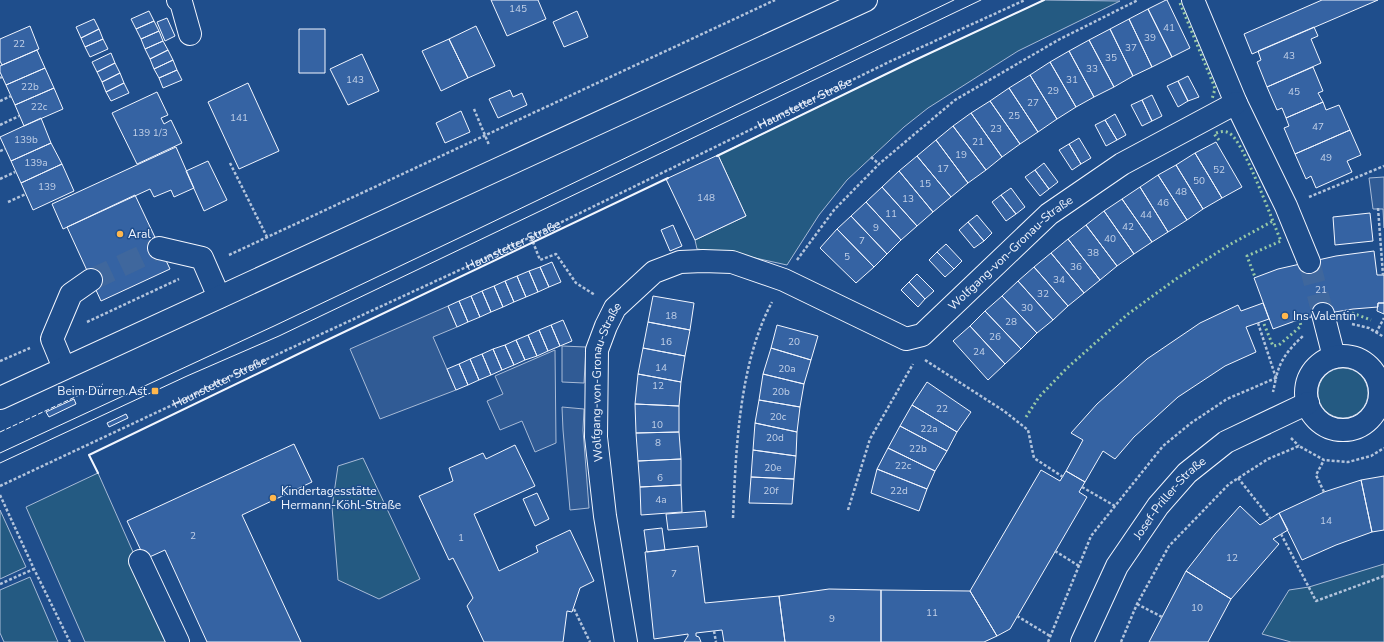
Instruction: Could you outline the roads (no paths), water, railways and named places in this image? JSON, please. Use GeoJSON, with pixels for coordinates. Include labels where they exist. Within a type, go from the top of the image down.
{"type":"FeatureCollection","features":[{"type":"Feature","properties":{"kind":"street"},"geometry":{"type":"LineString","coordinates":[[178,0],[181,2],[190,34]]}},
{"type":"Feature","properties":{"kind":"street"},"geometry":{"type":"LineString","coordinates":[[0,398],[866,0]]}},
{"type":"Feature","properties":{"kind":"street"},"geometry":{"type":"LineString","coordinates":[[1194,0],[1236,103],[1286,206],[1309,262]]}},
{"type":"Feature","properties":{"kind":"street","name":"Wolfgang-von-Gronau-Straße"},"geometry":{"type":"LineString","coordinates":[[626,642],[604,516],[596,437],[597,350],[615,308],[654,272],[680,262],[732,262],[784,280],[906,339],[922,335],[1049,214],[1122,164],[1236,103]]}},
{"type":"Feature","properties":{"kind":"street"},"geometry":{"type":"LineString","coordinates":[[159,248],[202,258],[219,297]]}},
{"type":"Feature","properties":{"kind":"street"},"geometry":{"type":"LineString","coordinates":[[64,368],[52,339],[70,294],[91,280]]}},
{"type":"Feature","properties":{"kind":"street"},"geometry":{"type":"LineString","coordinates":[[1323,314],[1334,357]]}},
{"type":"Feature","properties":{"kind":"street"},"geometry":{"type":"LineString","coordinates":[[1345,356],[1355,358],[1365,363],[1373,371],[1382,391],[1375,412],[1368,420],[1349,430],[1338,430],[1328,427],[1319,421],[1312,413],[1308,403],[1306,391],[1309,380],[1315,370],[1323,362],[1334,357],[1345,356]]}},
{"type":"Feature","properties":{"kind":"street","name":"Josef-Priller-Straße"},"geometry":{"type":"LineString","coordinates":[[1082,642],[1117,566],[1158,506],[1187,473],[1226,442],[1308,403]]}},
{"type":"Feature","properties":{"kind":"street"},"geometry":{"type":"LineString","coordinates":[[140,561],[178,642]]}},
{"type":"Feature","properties":{"kind":"tunnel"},"geometry":{"type":"LineString","coordinates":[[91,280],[159,248]]}},
{"type":"Feature","properties":{"kind":"tunnel"},"geometry":{"type":"LineString","coordinates":[[1309,262],[1323,314]]}},
{"type":"Feature","properties":{"kind":"tram line"},"geometry":{"type":"LineString","coordinates":[[0,453],[274,326],[954,0]]}},
{"type":"Feature","properties":{"kind":"tram line"},"geometry":{"type":"LineString","coordinates":[[0,463],[187,376],[279,336],[981,0]]}},
{"type":"Feature","properties":{"kind":"place","name":"Aral"},"geometry":{"type":"Point","coordinates":[120,234]}},
{"type":"Feature","properties":{"kind":"place","name":"Ins Valentin"},"geometry":{"type":"Point","coordinates":[1285,316]}},
{"type":"Feature","properties":{"kind":"place","name":"Beim Dürren Ast"},"geometry":{"type":"Point","coordinates":[155,391]}},
{"type":"Feature","properties":{"kind":"place","name":"Kindertagesstätte Hermann-Köhl-Straße"},"geometry":{"type":"Point","coordinates":[273,498]}}]}
